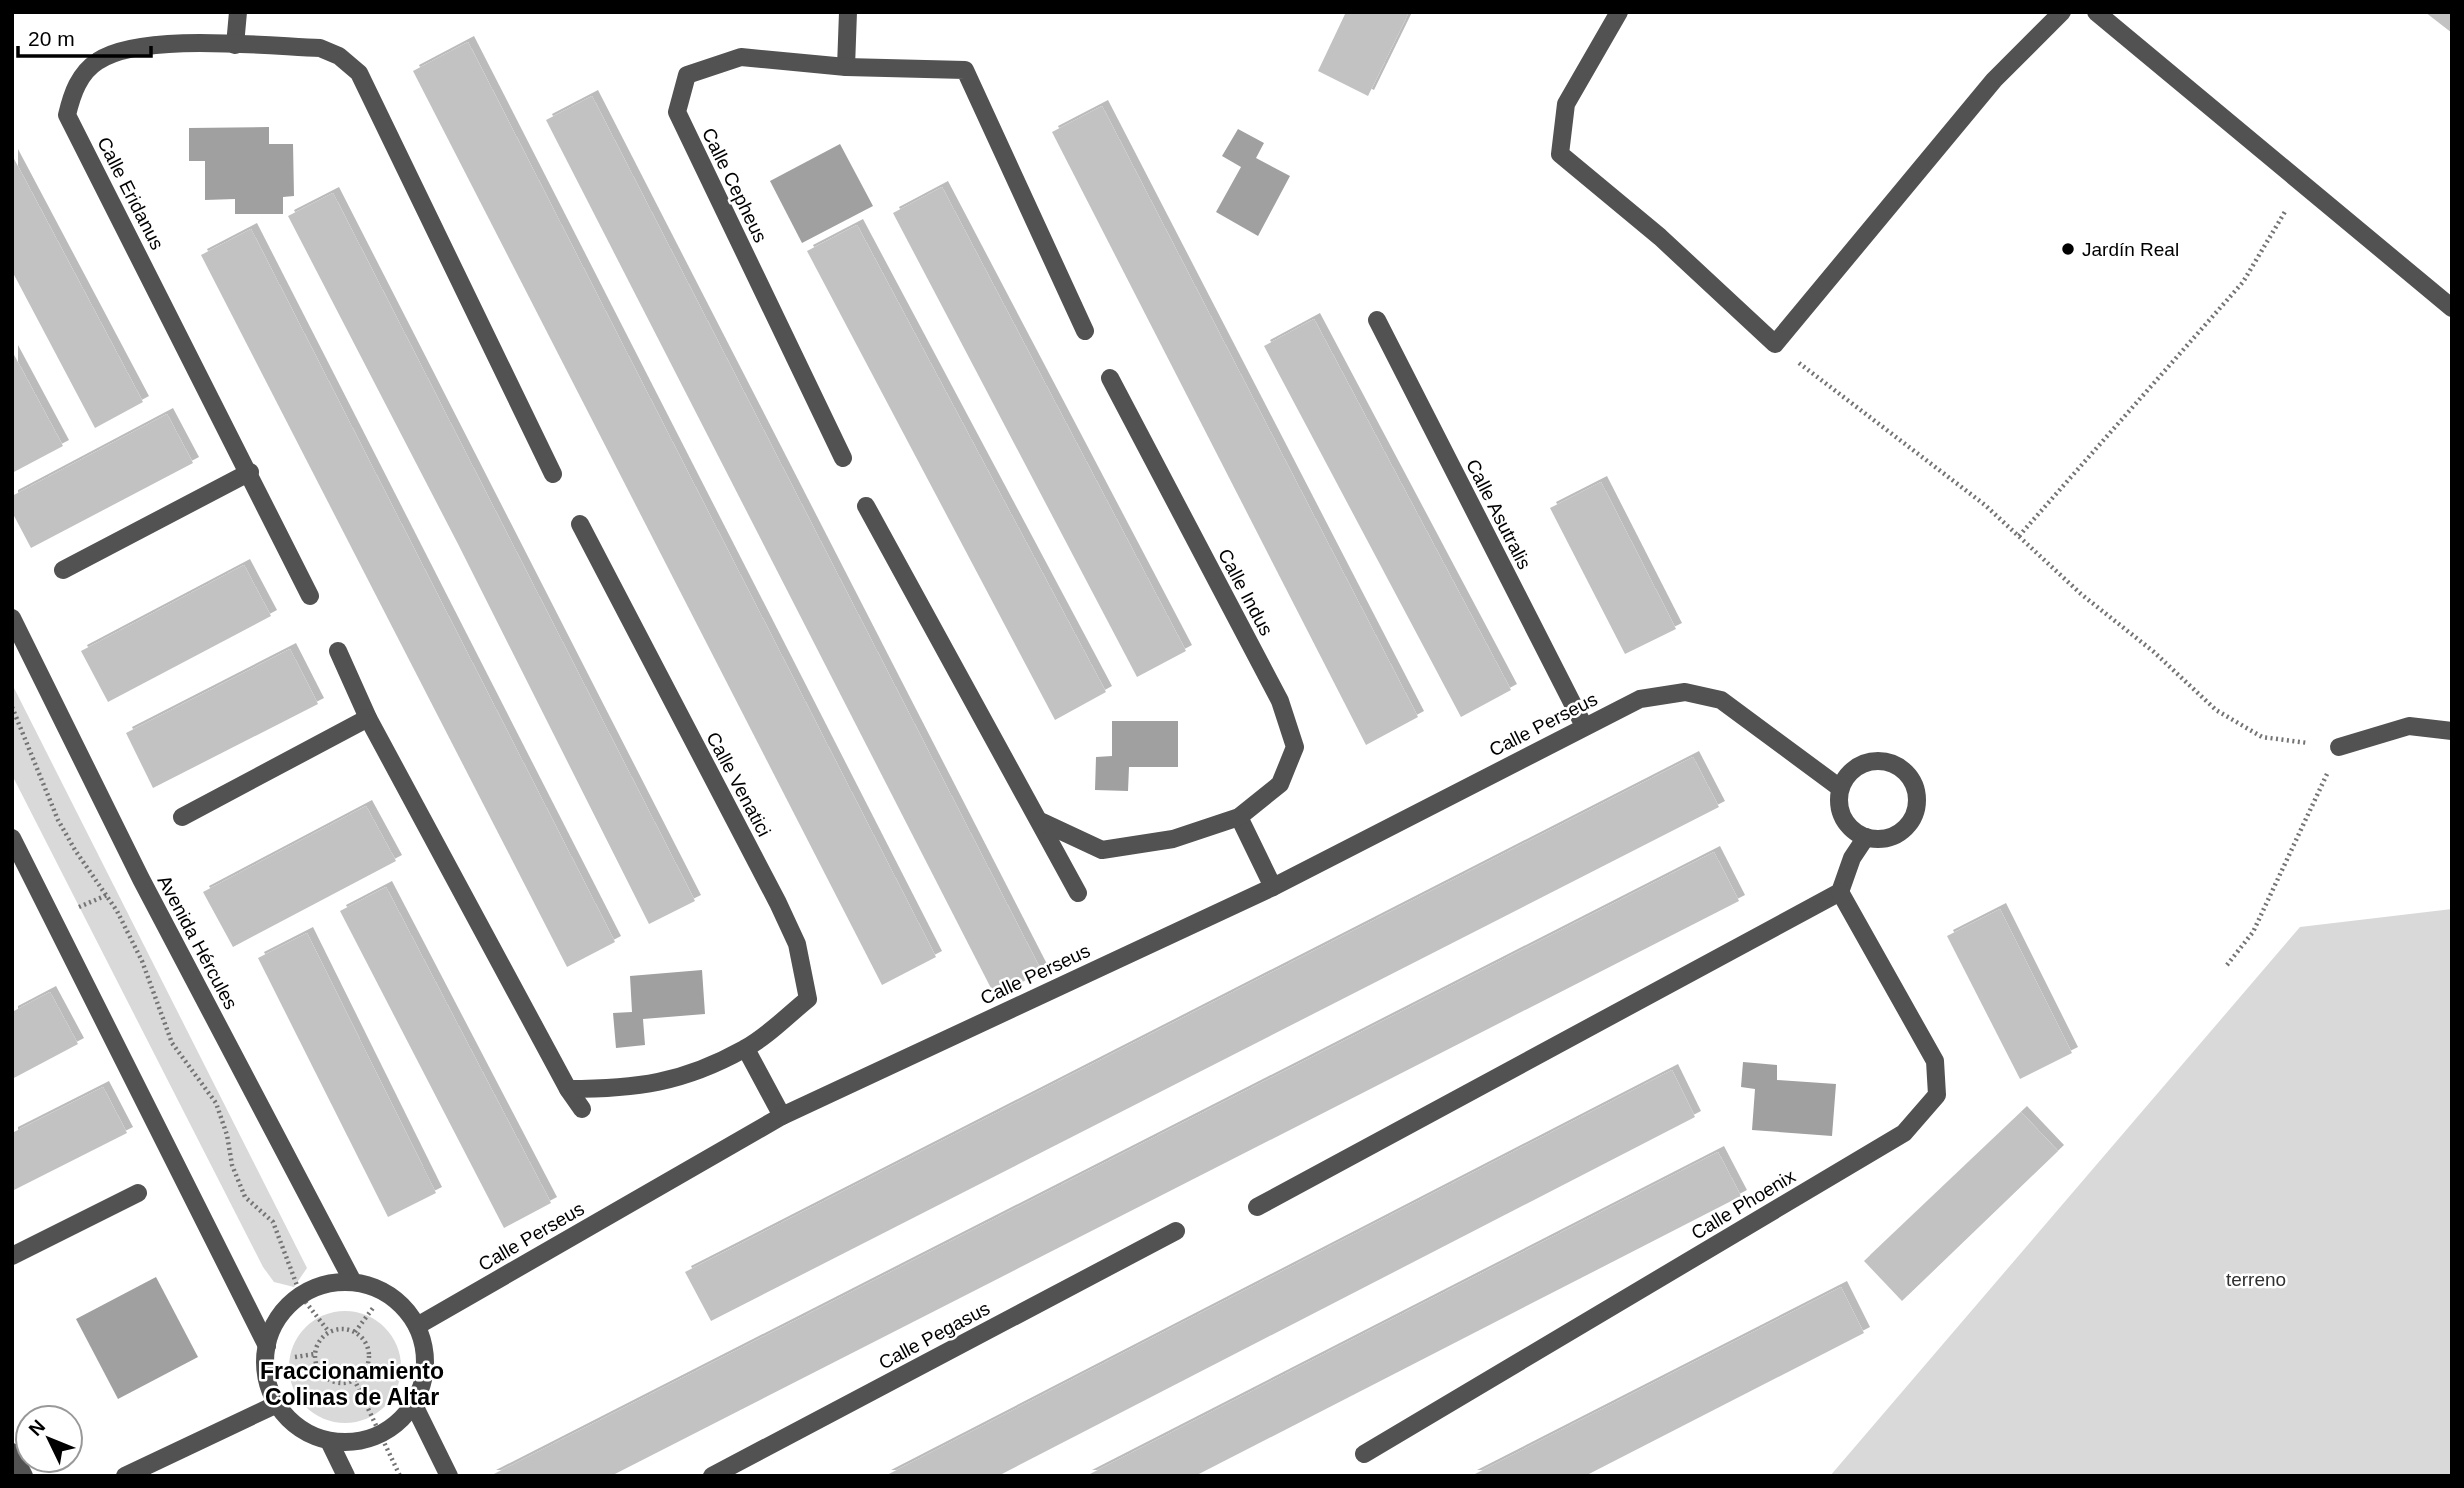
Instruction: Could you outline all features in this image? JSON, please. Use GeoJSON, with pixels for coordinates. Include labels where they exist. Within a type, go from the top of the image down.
{"type":"FeatureCollection","features":[{"type":"Feature","properties":{"kind":"street"},"geometry":{"type":"LineString","coordinates":[[235,45],[238,12]]}},
{"type":"Feature","properties":{"kind":"street"},"geometry":{"type":"LineString","coordinates":[[846,67],[848,12]]}},
{"type":"Feature","properties":{"kind":"street"},"geometry":{"type":"LineString","coordinates":[[1619,12],[1566,104],[1560,154],[1660,237],[1775,344],[1994,80],[2062,12]]}},
{"type":"Feature","properties":{"kind":"street"},"geometry":{"type":"LineString","coordinates":[[2096,12],[2452,308]]}},
{"type":"Feature","properties":{"kind":"street","name":"Calle Eridanus"},"geometry":{"type":"LineString","coordinates":[[310,596],[250,472],[67,115],[73,88],[97,61],[138,46],[320,48],[339,56],[359,73],[553,474]]}},
{"type":"Feature","properties":{"kind":"street","name":"Calle Cepheus"},"geometry":{"type":"LineString","coordinates":[[843,458],[677,113],[687,75],[741,57],[846,67],[965,70],[1085,331]]}},
{"type":"Feature","properties":{"kind":"street","name":"Calle Asutralis"},"geometry":{"type":"LineString","coordinates":[[1377,320],[1584,726]]}},
{"type":"Feature","properties":{"kind":"street","name":"Calle Indus"},"geometry":{"type":"LineString","coordinates":[[1042,822],[1102,850],[1172,839],[1239,817],[1280,784],[1295,747],[1280,701],[1110,378]]}},
{"type":"Feature","properties":{"kind":"street"},"geometry":{"type":"LineString","coordinates":[[63,570],[250,472]]}},
{"type":"Feature","properties":{"kind":"street"},"geometry":{"type":"LineString","coordinates":[[866,506],[1042,822],[1078,893]]}},
{"type":"Feature","properties":{"kind":"street","name":"Calle Venatici"},"geometry":{"type":"LineString","coordinates":[[568,1089],[627,1089],[683,1076],[747,1049],[808,999],[797,944],[580,524]]}},
{"type":"Feature","properties":{"kind":"street","name":"Avenida Hércules"},"geometry":{"type":"LineString","coordinates":[[12,618],[141,878],[353,1282]]}},
{"type":"Feature","properties":{"kind":"street"},"geometry":{"type":"LineString","coordinates":[[338,651],[368,718],[568,1089],[582,1109]]}},
{"type":"Feature","properties":{"kind":"street","name":"Calle Perseus"},"geometry":{"type":"LineString","coordinates":[[417,1326],[782,1116],[1273,887],[1640,699],[1685,692],[1721,700],[1840,788]]}},
{"type":"Feature","properties":{"kind":"street"},"geometry":{"type":"LineString","coordinates":[[182,817],[368,718]]}},
{"type":"Feature","properties":{"kind":"street"},"geometry":{"type":"LineString","coordinates":[[2339,747],[2409,726],[2452,731]]}},
{"type":"Feature","properties":{"kind":"street"},"geometry":{"type":"LineString","coordinates":[[1873,760],[1888,761],[1902,767],[1912,779],[1918,793],[1916,809],[1910,823],[1897,835],[1882,839],[1866,838],[1852,830],[1842,818],[1838,803],[1840,788],[1847,775],[1858,765],[1873,760]]}},
{"type":"Feature","properties":{"kind":"street"},"geometry":{"type":"LineString","coordinates":[[1239,817],[1273,887]]}},
{"type":"Feature","properties":{"kind":"street"},"geometry":{"type":"LineString","coordinates":[[12,838],[267,1346]]}},
{"type":"Feature","properties":{"kind":"street"},"geometry":{"type":"LineString","coordinates":[[1257,1207],[1840,892],[1852,858],[1866,838]]}},
{"type":"Feature","properties":{"kind":"street","name":"Calle Phoenix"},"geometry":{"type":"LineString","coordinates":[[1364,1454],[1904,1133],[1937,1095],[1935,1060],[1840,892]]}},
{"type":"Feature","properties":{"kind":"street"},"geometry":{"type":"LineString","coordinates":[[747,1049],[782,1116]]}},
{"type":"Feature","properties":{"kind":"street"},"geometry":{"type":"LineString","coordinates":[[12,1256],[138,1193]]}},
{"type":"Feature","properties":{"kind":"street","name":"Calle Pegasus"},"geometry":{"type":"LineString","coordinates":[[712,1476],[1176,1231]]}},
{"type":"Feature","properties":{"kind":"street"},"geometry":{"type":"LineString","coordinates":[[353,1282],[385,1293],[401,1304],[417,1326],[425,1351],[424,1379],[414,1404],[396,1424],[380,1433],[344,1442],[329,1441],[295,1424],[277,1404],[268,1384],[265,1363],[267,1346],[281,1314],[301,1296],[326,1284],[353,1282]]}},
{"type":"Feature","properties":{"kind":"street"},"geometry":{"type":"LineString","coordinates":[[125,1476],[277,1404]]}},
{"type":"Feature","properties":{"kind":"street"},"geometry":{"type":"LineString","coordinates":[[414,1404],[449,1476]]}},
{"type":"Feature","properties":{"kind":"street"},"geometry":{"type":"LineString","coordinates":[[329,1441],[346,1476]]}},
{"type":"Feature","properties":{"kind":"street"},"geometry":{"type":"LineString","coordinates":[[12,1452],[24,1476]]}},
{"type":"Feature","properties":{"kind":"path"},"geometry":{"type":"LineString","coordinates":[[2019,536],[2243,282],[2302,184]]}},
{"type":"Feature","properties":{"kind":"path"},"geometry":{"type":"LineString","coordinates":[[1775,344],[1985,505],[2081,594],[2154,652],[2216,710],[2262,737],[2339,747],[2253,932],[2227,965]]}},
{"type":"Feature","properties":{"kind":"path"},"geometry":{"type":"LineString","coordinates":[[12,707],[58,820],[106,895],[142,961],[173,1043],[216,1103],[228,1135],[232,1165],[245,1197],[273,1222],[301,1296],[329,1332]]}},
{"type":"Feature","properties":{"kind":"path"},"geometry":{"type":"LineString","coordinates":[[53,918],[141,878]]}},
{"type":"Feature","properties":{"kind":"path"},"geometry":{"type":"LineString","coordinates":[[355,1332],[385,1293]]}},
{"type":"Feature","properties":{"kind":"path"},"geometry":{"type":"LineString","coordinates":[[346,1329],[362,1338],[368,1353],[364,1371],[354,1379],[333,1382],[319,1371],[315,1353],[329,1332],[346,1329]]}},
{"type":"Feature","properties":{"kind":"path"},"geometry":{"type":"LineString","coordinates":[[354,1379],[400,1476]]}},
{"type":"Feature","properties":{"kind":"green space"},"geometry":{"type":"Polygon","coordinates":[[[12,684],[307,1268],[294,1287],[274,1282],[263,1267],[12,775],[12,684]]]}},
{"type":"Feature","properties":{"kind":"green space","name":"terreno"},"geometry":{"type":"Polygon","coordinates":[[[2452,909],[2452,1476],[1830,1476],[2300,927],[2452,909]]]}},
{"type":"Feature","properties":{"kind":"green space"},"geometry":{"type":"Polygon","coordinates":[[[345,1311],[366,1315],[385,1327],[397,1346],[401,1367],[397,1388],[385,1407],[366,1419],[345,1423],[324,1419],[305,1407],[293,1388],[289,1367],[293,1346],[305,1327],[324,1315],[345,1311]]]}},
{"type":"Feature","properties":{"kind":"shaded area"},"geometry":{"type":"Polygon","coordinates":[[[269,127],[269,144],[293,144],[294,196],[283,197],[283,214],[235,214],[235,199],[205,200],[205,161],[189,161],[189,128],[269,127]]]}},
{"type":"Feature","properties":{"kind":"shaded area"},"geometry":{"type":"Polygon","coordinates":[[[1238,129],[1264,143],[1256,158],[1290,176],[1258,236],[1216,212],[1241,167],[1222,156],[1238,129]]]}},
{"type":"Feature","properties":{"kind":"shaded area"},"geometry":{"type":"Polygon","coordinates":[[[840,144],[873,206],[802,243],[770,181],[840,144]]]}},
{"type":"Feature","properties":{"kind":"shaded area"},"geometry":{"type":"Polygon","coordinates":[[[1112,721],[1178,721],[1178,767],[1129,767],[1128,791],[1095,790],[1096,757],[1112,756],[1112,721]]]}},
{"type":"Feature","properties":{"kind":"shaded area"},"geometry":{"type":"Polygon","coordinates":[[[702,970],[705,1014],[643,1019],[645,1045],[616,1048],[613,1013],[632,1012],[630,976],[702,970]]]}},
{"type":"Feature","properties":{"kind":"shaded area"},"geometry":{"type":"Polygon","coordinates":[[[1743,1062],[1777,1065],[1777,1080],[1836,1084],[1832,1136],[1752,1130],[1755,1089],[1741,1087],[1743,1062]]]}},
{"type":"Feature","properties":{"kind":"shaded area"},"geometry":{"type":"Polygon","coordinates":[[[156,1277],[198,1357],[118,1399],[76,1319],[156,1277]]]}},
{"type":"Feature","properties":{"kind":"building"},"geometry":{"type":"Polygon","coordinates":[[[1346,12],[1409,12],[1368,96],[1318,71],[1346,12]]]}},
{"type":"Feature","properties":{"kind":"building"},"geometry":{"type":"Polygon","coordinates":[[[2425,12],[2452,12],[2452,33],[2425,12]]]}},
{"type":"Feature","properties":{"kind":"building"},"geometry":{"type":"Polygon","coordinates":[[[468,42],[936,957],[882,985],[413,71],[468,42]]]}},
{"type":"Feature","properties":{"kind":"building"},"geometry":{"type":"Polygon","coordinates":[[[592,96],[1042,972],[995,996],[546,120],[592,96]]]}},
{"type":"Feature","properties":{"kind":"building"},"geometry":{"type":"Polygon","coordinates":[[[1102,106],[1418,717],[1366,745],[1052,132],[1102,106]]]}},
{"type":"Feature","properties":{"kind":"building"},"geometry":{"type":"Polygon","coordinates":[[[12,155],[143,402],[95,428],[12,271],[12,155]]]}},
{"type":"Feature","properties":{"kind":"building"},"geometry":{"type":"Polygon","coordinates":[[[942,187],[1186,651],[1137,677],[893,213],[942,187]]]}},
{"type":"Feature","properties":{"kind":"building"},"geometry":{"type":"Polygon","coordinates":[[[333,193],[695,901],[649,924],[458,544],[288,216],[333,193]]]}},
{"type":"Feature","properties":{"kind":"building"},"geometry":{"type":"Polygon","coordinates":[[[857,225],[1106,692],[1055,720],[807,251],[857,225]]]}},
{"type":"Feature","properties":{"kind":"building"},"geometry":{"type":"Polygon","coordinates":[[[251,229],[615,942],[567,967],[201,255],[251,229]]]}},
{"type":"Feature","properties":{"kind":"building"},"geometry":{"type":"Polygon","coordinates":[[[1314,319],[1511,690],[1461,717],[1264,346],[1314,319]]]}},
{"type":"Feature","properties":{"kind":"building"},"geometry":{"type":"Polygon","coordinates":[[[12,351],[63,446],[12,473],[12,351]]]}},
{"type":"Feature","properties":{"kind":"building"},"geometry":{"type":"Polygon","coordinates":[[[167,414],[193,463],[31,548],[12,512],[12,496],[167,414]]]}},
{"type":"Feature","properties":{"kind":"building"},"geometry":{"type":"Polygon","coordinates":[[[1601,482],[1676,629],[1625,654],[1550,508],[1601,482]]]}},
{"type":"Feature","properties":{"kind":"building"},"geometry":{"type":"Polygon","coordinates":[[[244,565],[271,616],[108,702],[81,651],[244,565]]]}},
{"type":"Feature","properties":{"kind":"building"},"geometry":{"type":"Polygon","coordinates":[[[290,649],[318,704],[153,788],[126,733],[290,649]]]}},
{"type":"Feature","properties":{"kind":"building"},"geometry":{"type":"Polygon","coordinates":[[[1693,757],[1719,807],[711,1321],[685,1272],[1693,757]]]}},
{"type":"Feature","properties":{"kind":"building"},"geometry":{"type":"Polygon","coordinates":[[[366,806],[396,861],[233,947],[203,892],[366,806]]]}},
{"type":"Feature","properties":{"kind":"building"},"geometry":{"type":"Polygon","coordinates":[[[1714,852],[1739,901],[611,1476],[490,1476],[1714,852]]]}},
{"type":"Feature","properties":{"kind":"building"},"geometry":{"type":"Polygon","coordinates":[[[386,887],[551,1203],[504,1228],[340,911],[386,887]]]}},
{"type":"Feature","properties":{"kind":"building"},"geometry":{"type":"Polygon","coordinates":[[[2000,909],[2072,1053],[2020,1079],[1947,936],[2000,909]]]}},
{"type":"Feature","properties":{"kind":"building"},"geometry":{"type":"Polygon","coordinates":[[[307,933],[436,1193],[388,1217],[258,958],[307,933]]]}},
{"type":"Feature","properties":{"kind":"building"},"geometry":{"type":"Polygon","coordinates":[[[50,992],[78,1044],[12,1079],[12,1012],[50,992]]]}},
{"type":"Feature","properties":{"kind":"building"},"geometry":{"type":"Polygon","coordinates":[[[1672,1070],[1695,1117],[998,1476],[885,1476],[1672,1070]]]}},
{"type":"Feature","properties":{"kind":"building"},"geometry":{"type":"Polygon","coordinates":[[[103,1087],[127,1133],[12,1191],[12,1133],[103,1087]]]}},
{"type":"Feature","properties":{"kind":"building"},"geometry":{"type":"Polygon","coordinates":[[[2021,1112],[2058,1151],[1902,1301],[1864,1261],[2021,1112]]]}},
{"type":"Feature","properties":{"kind":"building"},"geometry":{"type":"Polygon","coordinates":[[[1718,1152],[1741,1196],[1195,1476],[1086,1476],[1718,1152]]]}},
{"type":"Feature","properties":{"kind":"building"},"geometry":{"type":"Polygon","coordinates":[[[1841,1287],[1864,1333],[1585,1476],[1471,1476],[1841,1287]]]}},
{"type":"Feature","properties":{"kind":"place","name":"Jardín Real"},"geometry":{"type":"Point","coordinates":[2068,249]}},
{"type":"Feature","properties":{"kind":"district","name":"Fraccionamiento Colinas de Altar"},"geometry":{"type":"Point","coordinates":[352,1384]}}]}
